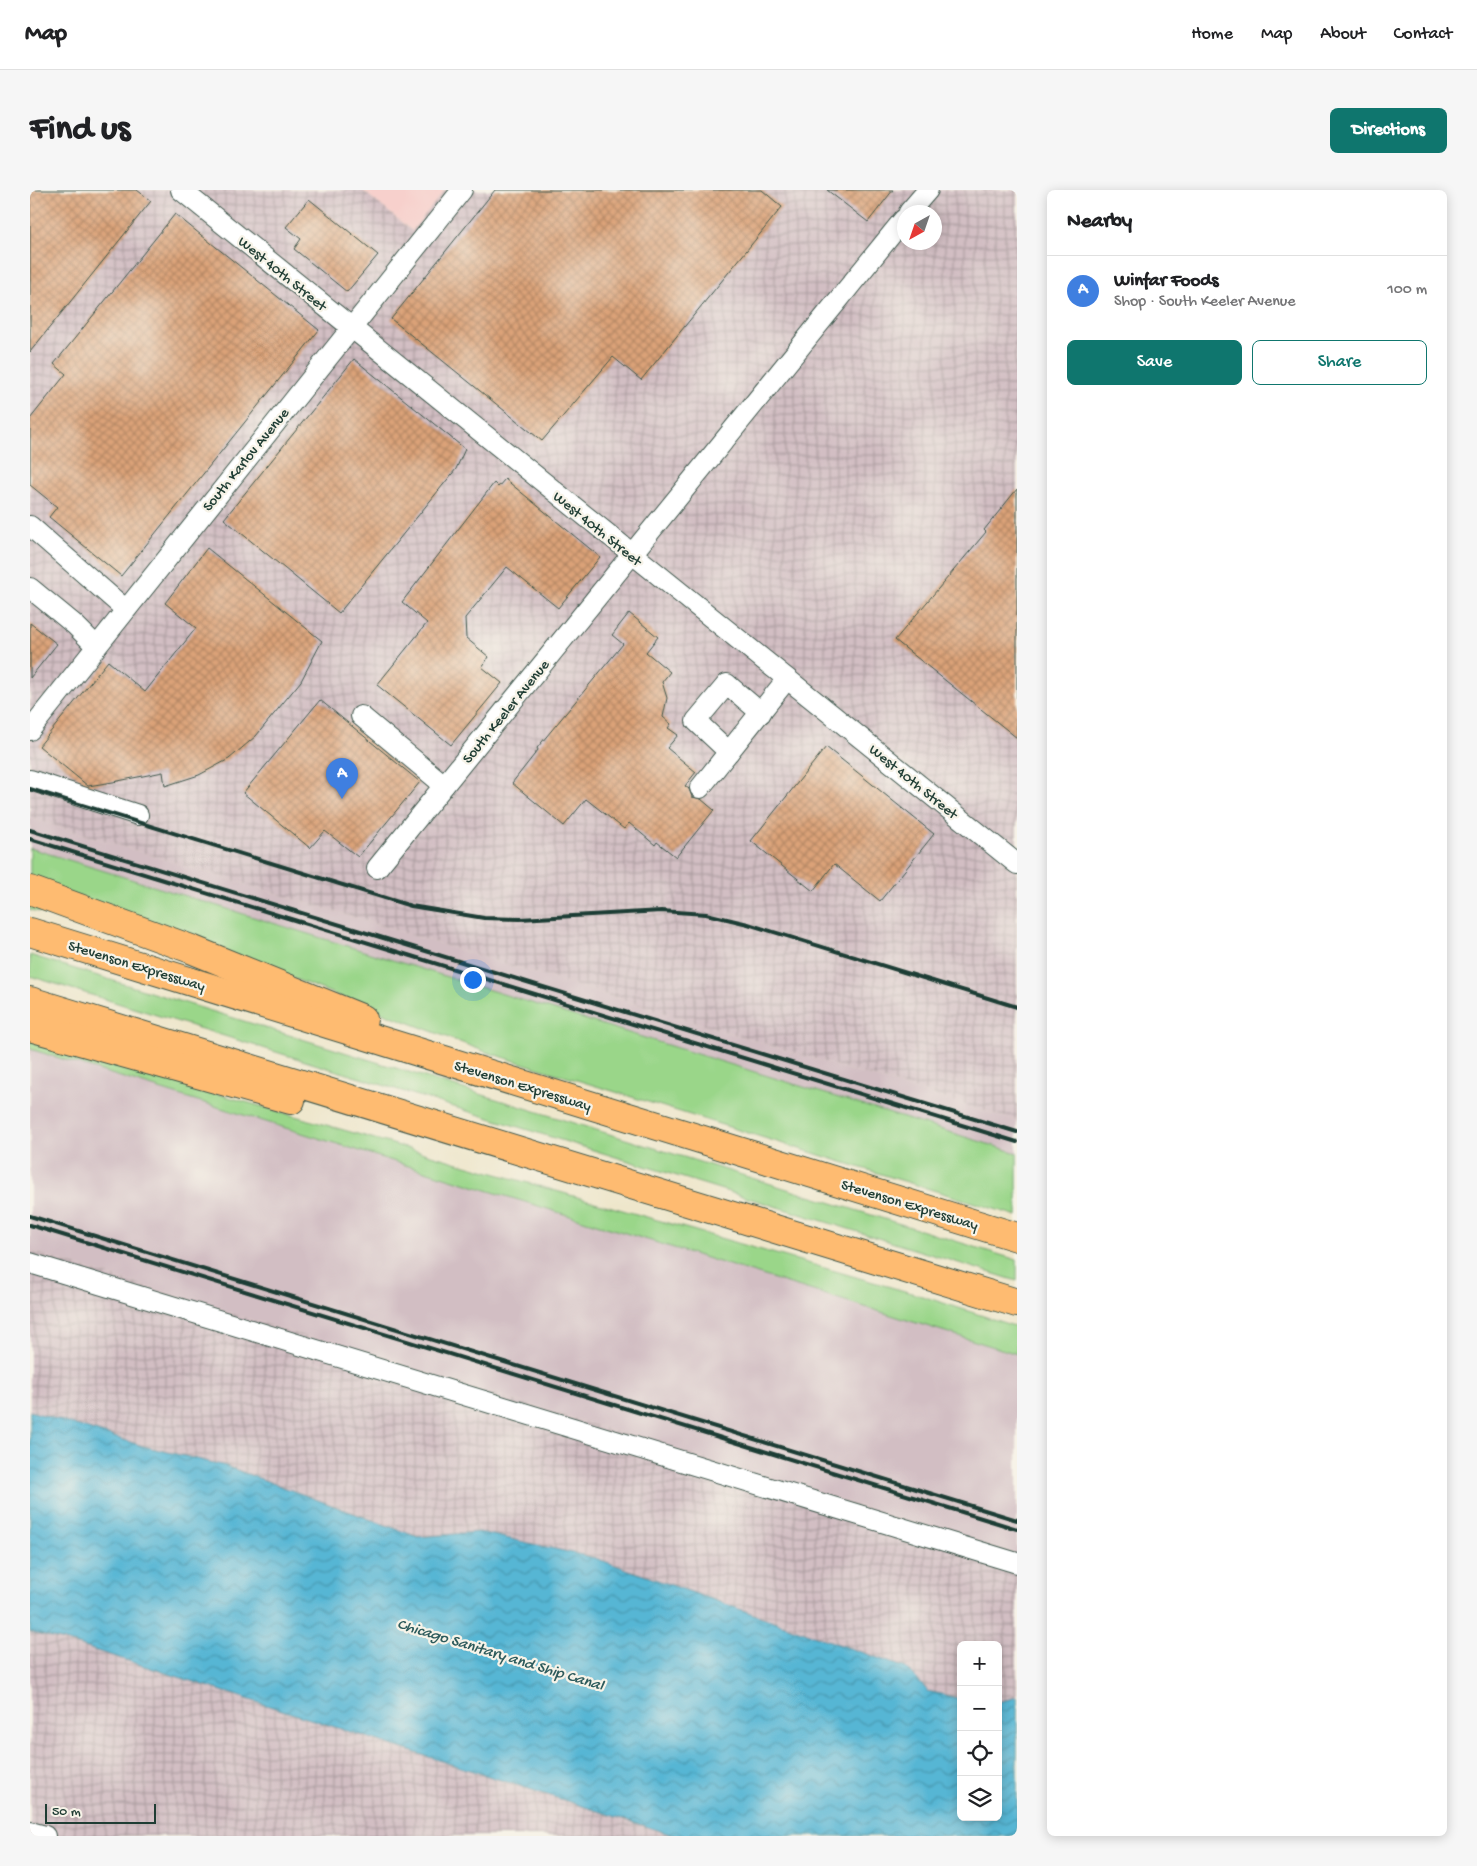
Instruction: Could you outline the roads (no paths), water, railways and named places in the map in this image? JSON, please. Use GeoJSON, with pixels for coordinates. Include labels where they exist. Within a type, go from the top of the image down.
{"type":"FeatureCollection","features":[{"type":"Feature","properties":{"kind":"highway"},"geometry":{"type":"LineString","coordinates":[[30,890],[191,949],[368,1020],[478,1071]]}},
{"type":"Feature","properties":{"kind":"highway","name":"Stevenson Expressway"},"geometry":{"type":"LineString","coordinates":[[30,932],[1017,1237]]}},
{"type":"Feature","properties":{"kind":"highway"},"geometry":{"type":"LineString","coordinates":[[30,1000],[1017,1303]]}},
{"type":"Feature","properties":{"kind":"highway"},"geometry":{"type":"LineString","coordinates":[[30,1027],[382,1125],[502,1145]]}},
{"type":"Feature","properties":{"kind":"street","name":"West 40th Street"},"geometry":{"type":"LineString","coordinates":[[181,190],[1017,864]]}},
{"type":"Feature","properties":{"kind":"street","name":"South Karlov Avenue"},"geometry":{"type":"LineString","coordinates":[[30,730],[462,190]]}},
{"type":"Feature","properties":{"kind":"street"},"geometry":{"type":"LineString","coordinates":[[915,205],[928,190]]}},
{"type":"Feature","properties":{"kind":"street","name":"South Keeler Avenue"},"geometry":{"type":"LineString","coordinates":[[377,868],[897,228]]}},
{"type":"Feature","properties":{"kind":"street"},"geometry":{"type":"LineString","coordinates":[[30,526],[125,609]]}},
{"type":"Feature","properties":{"kind":"street"},"geometry":{"type":"LineString","coordinates":[[30,588],[75,625],[96,646]]}},
{"type":"Feature","properties":{"kind":"street"},"geometry":{"type":"LineString","coordinates":[[700,788],[787,680]]}},
{"type":"Feature","properties":{"kind":"street"},"geometry":{"type":"LineString","coordinates":[[729,752],[696,721],[727,684],[760,713]]}},
{"type":"Feature","properties":{"kind":"street"},"geometry":{"type":"LineString","coordinates":[[361,716],[444,785]]}},
{"type":"Feature","properties":{"kind":"street"},"geometry":{"type":"LineString","coordinates":[[30,780],[138,815]]}},
{"type":"Feature","properties":{"kind":"street"},"geometry":{"type":"LineString","coordinates":[[30,1263],[1017,1563]]}},
{"type":"Feature","properties":{"kind":"street"},"geometry":{"type":"LineString","coordinates":[[30,1832],[45,1836]]}},
{"type":"Feature","properties":{"kind":"water","name":"Chicago Sanitary and Ship Canal"},"geometry":{"type":"Polygon","coordinates":[[[30,1411],[143,1446],[226,1466],[418,1537],[479,1532],[595,1558],[906,1668],[928,1691],[957,1698],[957,1821],[1002,1821],[1002,1701],[1017,1697],[1017,1836],[676,1836],[75,1644],[30,1632],[30,1411]]]}},
{"type":"Feature","properties":{"kind":"railway"},"geometry":{"type":"LineString","coordinates":[[30,789],[411,906],[484,918],[520,919],[661,911],[706,914],[748,924],[1017,1007]]}},
{"type":"Feature","properties":{"kind":"railway"},"geometry":{"type":"LineString","coordinates":[[30,830],[1017,1132]]}},
{"type":"Feature","properties":{"kind":"railway"},"geometry":{"type":"LineString","coordinates":[[30,839],[1017,1142]]}},
{"type":"Feature","properties":{"kind":"railway"},"geometry":{"type":"LineString","coordinates":[[30,1216],[1017,1520]]}},
{"type":"Feature","properties":{"kind":"railway"},"geometry":{"type":"LineString","coordinates":[[30,1225],[1017,1529]]}},
{"type":"Feature","properties":{"kind":"place","name":"Winfar Foods"},"geometry":{"type":"Point","coordinates":[342,799]}}]}
